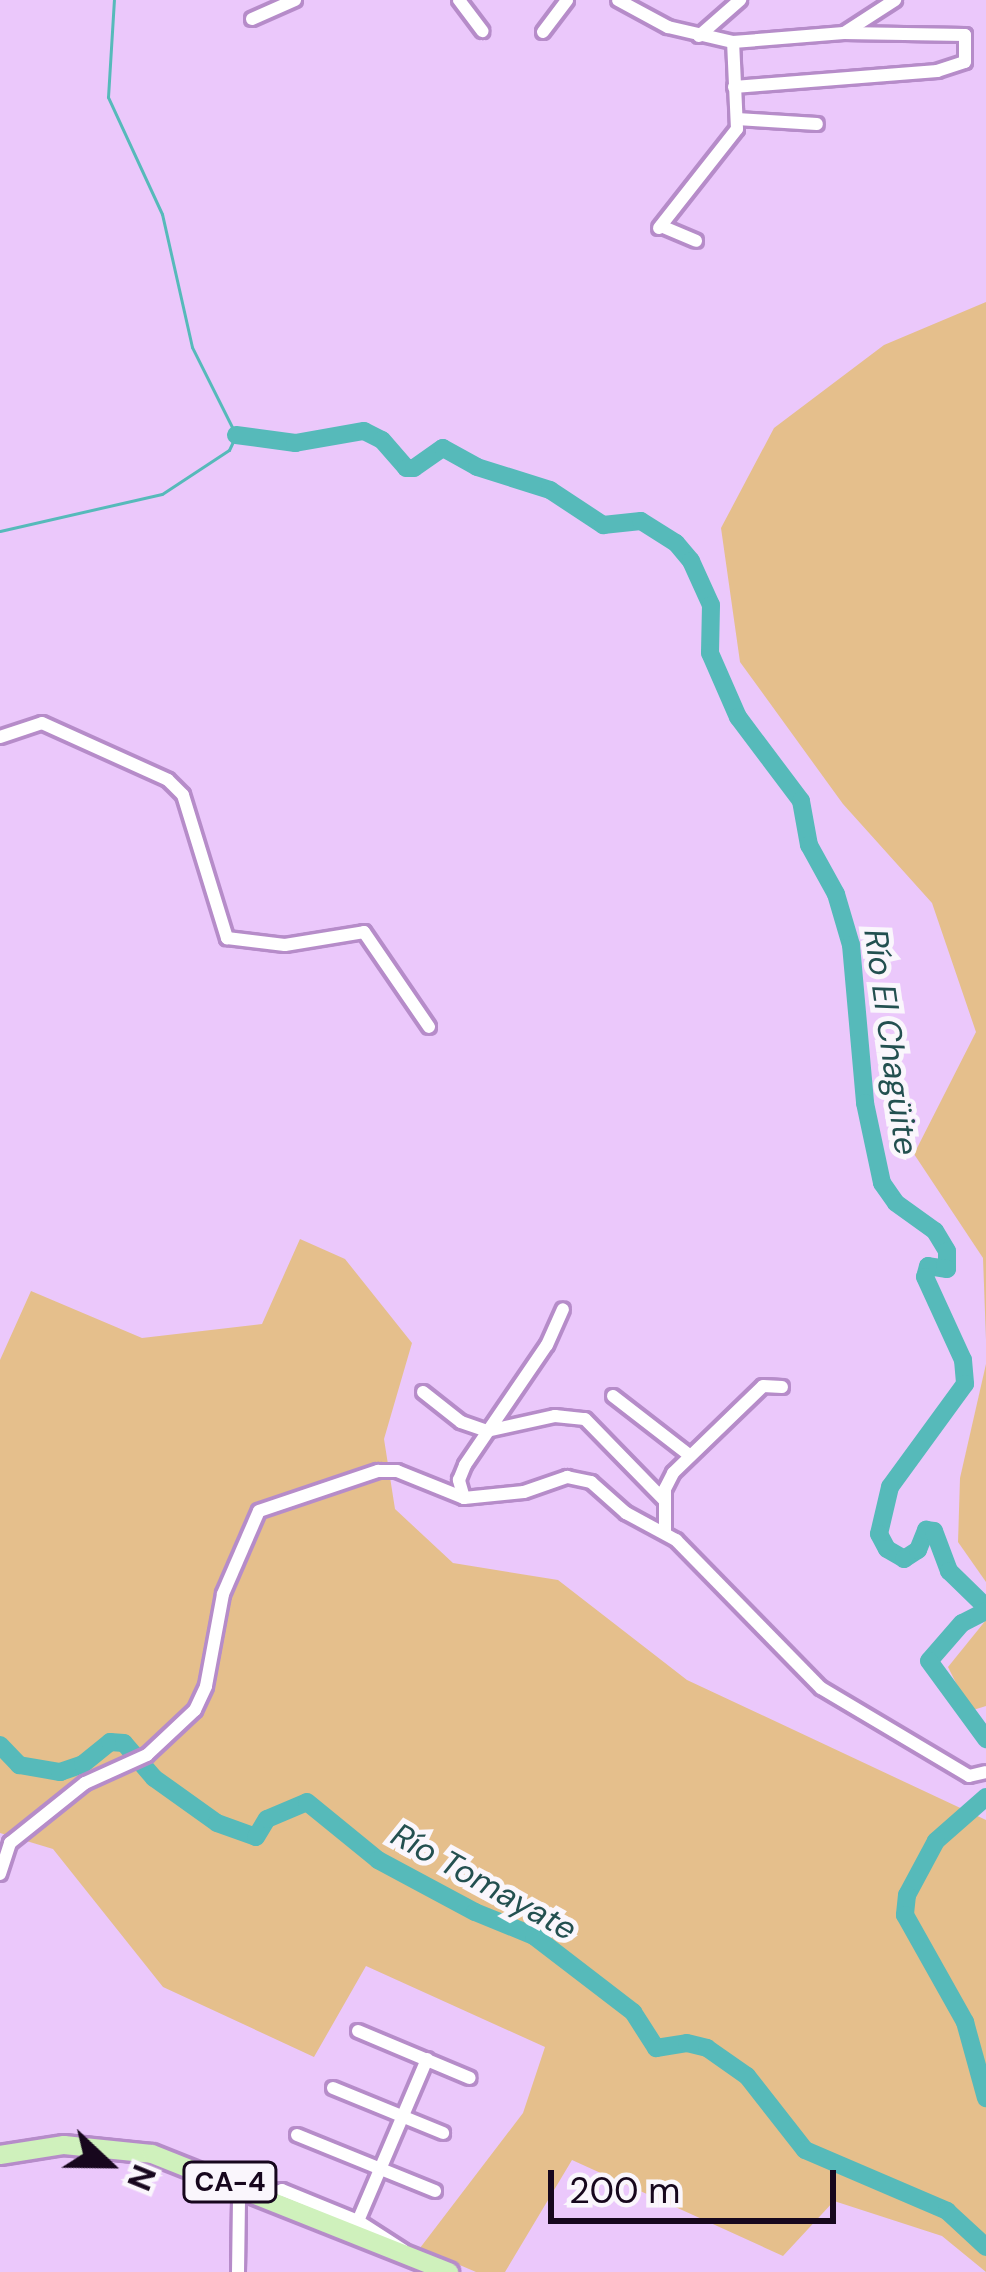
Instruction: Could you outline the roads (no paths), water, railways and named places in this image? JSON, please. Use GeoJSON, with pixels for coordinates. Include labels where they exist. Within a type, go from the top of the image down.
{"type":"FeatureCollection","features":[{"type":"Feature","properties":{"kind":"main road","name":"CA-4"},"geometry":{"type":"LineString","coordinates":[[0,2155],[64,2145],[140,2151],[265,2196],[449,2272]]}},
{"type":"Feature","properties":{"kind":"main road","name":"CA-4"},"geometry":{"type":"LineString","coordinates":[[0,2168],[59,2157],[118,2160],[172,2171],[418,2272]]}},
{"type":"Feature","properties":{"kind":"street"},"geometry":{"type":"LineString","coordinates":[[458,0],[482,31]]}},
{"type":"Feature","properties":{"kind":"street"},"geometry":{"type":"LineString","coordinates":[[543,32],[566,0]]}},
{"type":"Feature","properties":{"kind":"street"},"geometry":{"type":"LineString","coordinates":[[618,0],[668,27],[733,42],[844,33],[965,34],[965,62],[937,71],[734,87]]}},
{"type":"Feature","properties":{"kind":"street"},"geometry":{"type":"LineString","coordinates":[[699,36],[740,0]]}},
{"type":"Feature","properties":{"kind":"street"},"geometry":{"type":"LineString","coordinates":[[844,33],[895,0]]}},
{"type":"Feature","properties":{"kind":"street"},"geometry":{"type":"LineString","coordinates":[[252,19],[290,1]]}},
{"type":"Feature","properties":{"kind":"street"},"geometry":{"type":"LineString","coordinates":[[696,241],[660,227],[732,138],[737,119],[733,42]]}},
{"type":"Feature","properties":{"kind":"street"},"geometry":{"type":"LineString","coordinates":[[737,119],[817,124]]}},
{"type":"Feature","properties":{"kind":"street"},"geometry":{"type":"LineString","coordinates":[[0,737],[41,723],[168,780],[183,795],[227,938],[260,946],[364,932],[428,1027]]}},
{"type":"Feature","properties":{"kind":"street"},"geometry":{"type":"LineString","coordinates":[[464,1498],[459,1480],[547,1345],[563,1309]]}},
{"type":"Feature","properties":{"kind":"street"},"geometry":{"type":"LineString","coordinates":[[665,1533],[664,1489],[688,1455],[764,1386],[782,1387]]}},
{"type":"Feature","properties":{"kind":"street"},"geometry":{"type":"LineString","coordinates":[[423,1392],[460,1421],[487,1431],[556,1416],[585,1419],[664,1499]]}},
{"type":"Feature","properties":{"kind":"street"},"geometry":{"type":"LineString","coordinates":[[613,1396],[688,1455]]}},
{"type":"Feature","properties":{"kind":"street"},"geometry":{"type":"LineString","coordinates":[[0,1874],[10,1843],[85,1783],[147,1755],[185,1723],[203,1693],[223,1594],[259,1511],[377,1471],[397,1471],[464,1498],[498,1497],[576,1477],[665,1533],[821,1688],[969,1777],[986,1772]]}},
{"type":"Feature","properties":{"kind":"street"},"geometry":{"type":"LineString","coordinates":[[358,2030],[470,2078]]}},
{"type":"Feature","properties":{"kind":"street"},"geometry":{"type":"LineString","coordinates":[[358,2221],[427,2059]]}},
{"type":"Feature","properties":{"kind":"street"},"geometry":{"type":"LineString","coordinates":[[333,2088],[443,2133]]}},
{"type":"Feature","properties":{"kind":"street"},"geometry":{"type":"LineString","coordinates":[[297,2135],[435,2192]]}},
{"type":"Feature","properties":{"kind":"street"},"geometry":{"type":"LineString","coordinates":[[265,2196],[282,2189],[391,2238],[405,2253]]}},
{"type":"Feature","properties":{"kind":"street"},"geometry":{"type":"LineString","coordinates":[[238,2272],[239,2198]]}},
{"type":"Feature","properties":{"kind":"waterway"},"geometry":{"type":"LineString","coordinates":[[0,531],[162,494],[229,450],[236,435],[192,347],[162,214],[108,97],[114,0]]}},
{"type":"Feature","properties":{"kind":"waterway","name":"Río El Chagüite"},"geometry":{"type":"LineString","coordinates":[[236,435],[295,443],[364,431],[382,440],[406,468],[414,468],[443,448],[477,467],[550,490],[603,525],[641,521],[676,543],[691,561],[711,605],[710,653],[738,717],[801,801],[809,845],[836,894],[851,945],[865,1103],[882,1183],[896,1203],[935,1231],[947,1251],[947,1269],[928,1266],[925,1277],[963,1360],[965,1384],[890,1487],[879,1534],[887,1549],[904,1559],[918,1550],[926,1530],[934,1531],[949,1571],[986,1607]]}},
{"type":"Feature","properties":{"kind":"waterway","name":"Río El Chagüite"},"geometry":{"type":"LineString","coordinates":[[986,1611],[962,1623],[929,1661],[986,1739]]}},
{"type":"Feature","properties":{"kind":"waterway","name":"Río Tomayate"},"geometry":{"type":"LineString","coordinates":[[0,1745],[19,1765],[60,1772],[83,1764],[110,1742],[124,1743],[154,1778],[217,1823],[256,1837],[267,1819],[307,1802],[378,1860],[475,1912],[534,1936],[633,2012],[656,2048],[687,2043],[707,2048],[747,2076],[805,2150],[947,2211],[986,2247]]}},
{"type":"Feature","properties":{"kind":"waterway","name":"Río El Chagüite"},"geometry":{"type":"LineString","coordinates":[[986,1797],[936,1841],[907,1895],[905,1915],[965,2022],[986,2098]]}}]}
